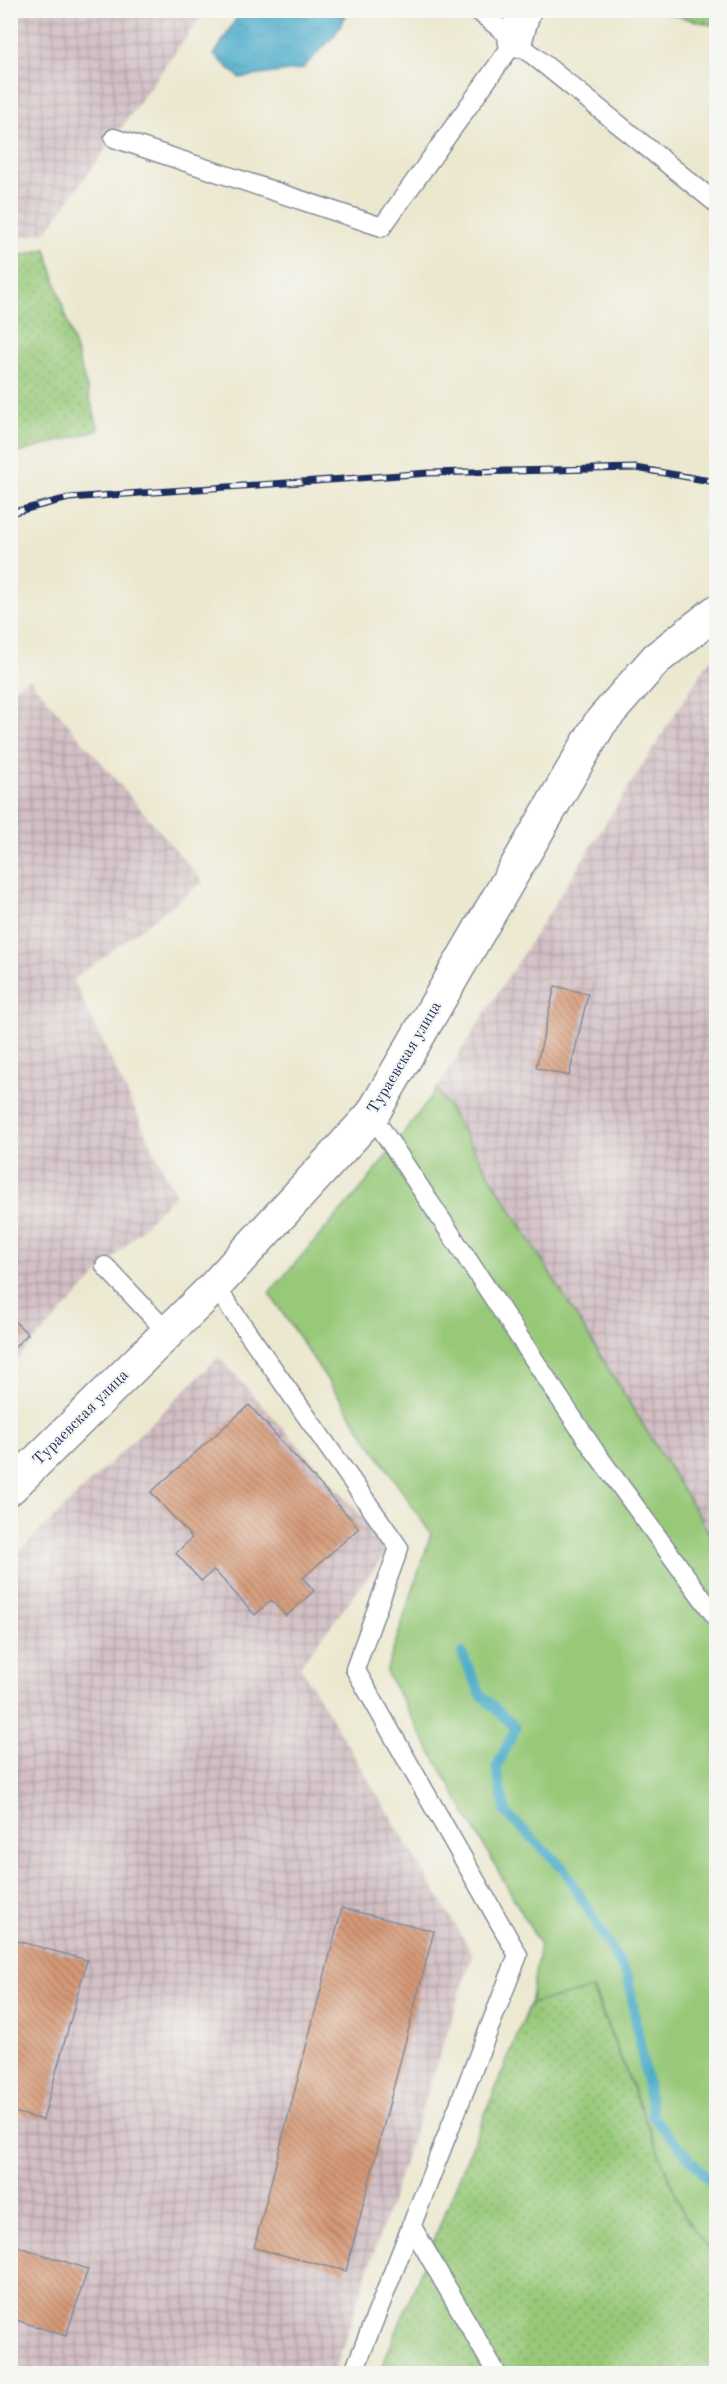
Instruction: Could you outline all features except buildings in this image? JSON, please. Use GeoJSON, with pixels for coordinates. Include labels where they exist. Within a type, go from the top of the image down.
{"type":"FeatureCollection","features":[{"type":"Feature","properties":{"kind":"main road","name":"Тураевская улица"},"geometry":{"type":"LineString","coordinates":[[10,1488],[215,1286],[372,1115],[600,723],[656,659],[717,612]]}},
{"type":"Feature","properties":{"kind":"lane"},"geometry":{"type":"LineString","coordinates":[[477,10],[519,26],[717,203]]}},
{"type":"Feature","properties":{"kind":"lane"},"geometry":{"type":"LineString","coordinates":[[114,138],[382,227],[519,26]]}},
{"type":"Feature","properties":{"kind":"lane"},"geometry":{"type":"LineString","coordinates":[[372,1115],[594,1450],[717,1617]]}},
{"type":"Feature","properties":{"kind":"lane"},"geometry":{"type":"LineString","coordinates":[[105,1266],[167,1332]]}},
{"type":"Feature","properties":{"kind":"lane"},"geometry":{"type":"LineString","coordinates":[[215,1286],[399,1548],[355,1669],[518,1955],[353,2373]]}},
{"type":"Feature","properties":{"kind":"lane"},"geometry":{"type":"LineString","coordinates":[[411,2225],[497,2373]]}},
{"type":"Feature","properties":{"kind":"shaded area"},"geometry":{"type":"Polygon","coordinates":[[[10,11],[205,11],[47,231],[11,239],[10,11]]]}},
{"type":"Feature","properties":{"kind":"shaded area"},"geometry":{"type":"Polygon","coordinates":[[[716,658],[716,1544],[437,1089],[710,659],[716,658]]]}},
{"type":"Feature","properties":{"kind":"shaded area"},"geometry":{"type":"Polygon","coordinates":[[[29,678],[203,882],[73,980],[175,1194],[11,1365],[10,691],[29,678]]]}},
{"type":"Feature","properties":{"kind":"shaded area"},"geometry":{"type":"Polygon","coordinates":[[[219,1357],[390,1548],[300,1666],[473,1954],[334,2373],[11,2374],[11,1559],[219,1357]]]}},
{"type":"Feature","properties":{"kind":"green space"},"geometry":{"type":"Polygon","coordinates":[[[657,11],[716,11],[716,26],[657,11]]]}},
{"type":"Feature","properties":{"kind":"green space"},"geometry":{"type":"Polygon","coordinates":[[[46,249],[99,430],[11,455],[11,258],[46,249]]]}},
{"type":"Feature","properties":{"kind":"green space"},"geometry":{"type":"Polygon","coordinates":[[[437,1089],[716,1544],[716,2259],[685,2217],[593,1989],[530,2004],[540,1945],[386,1672],[431,1534],[269,1293],[366,1183],[437,1089]]]}},
{"type":"Feature","properties":{"kind":"green space"},"geometry":{"type":"Polygon","coordinates":[[[592,1989],[685,2217],[716,2259],[716,2373],[379,2374],[530,2004],[592,1989]]]}},
{"type":"Feature","properties":{"kind":"water"},"geometry":{"type":"Polygon","coordinates":[[[244,11],[349,11],[334,36],[302,69],[240,78],[214,55],[237,17],[244,11]]]}},
{"type":"Feature","properties":{"kind":"waterway"},"geometry":{"type":"LineString","coordinates":[[462,1653],[481,1695],[516,1728],[496,1768],[506,1813],[564,1869],[628,1977],[653,2117],[716,2188]]}},
{"type":"Feature","properties":{"kind":"railway"},"geometry":{"type":"LineString","coordinates":[[10,513],[69,498],[429,473],[636,468],[716,482]]}}]}
